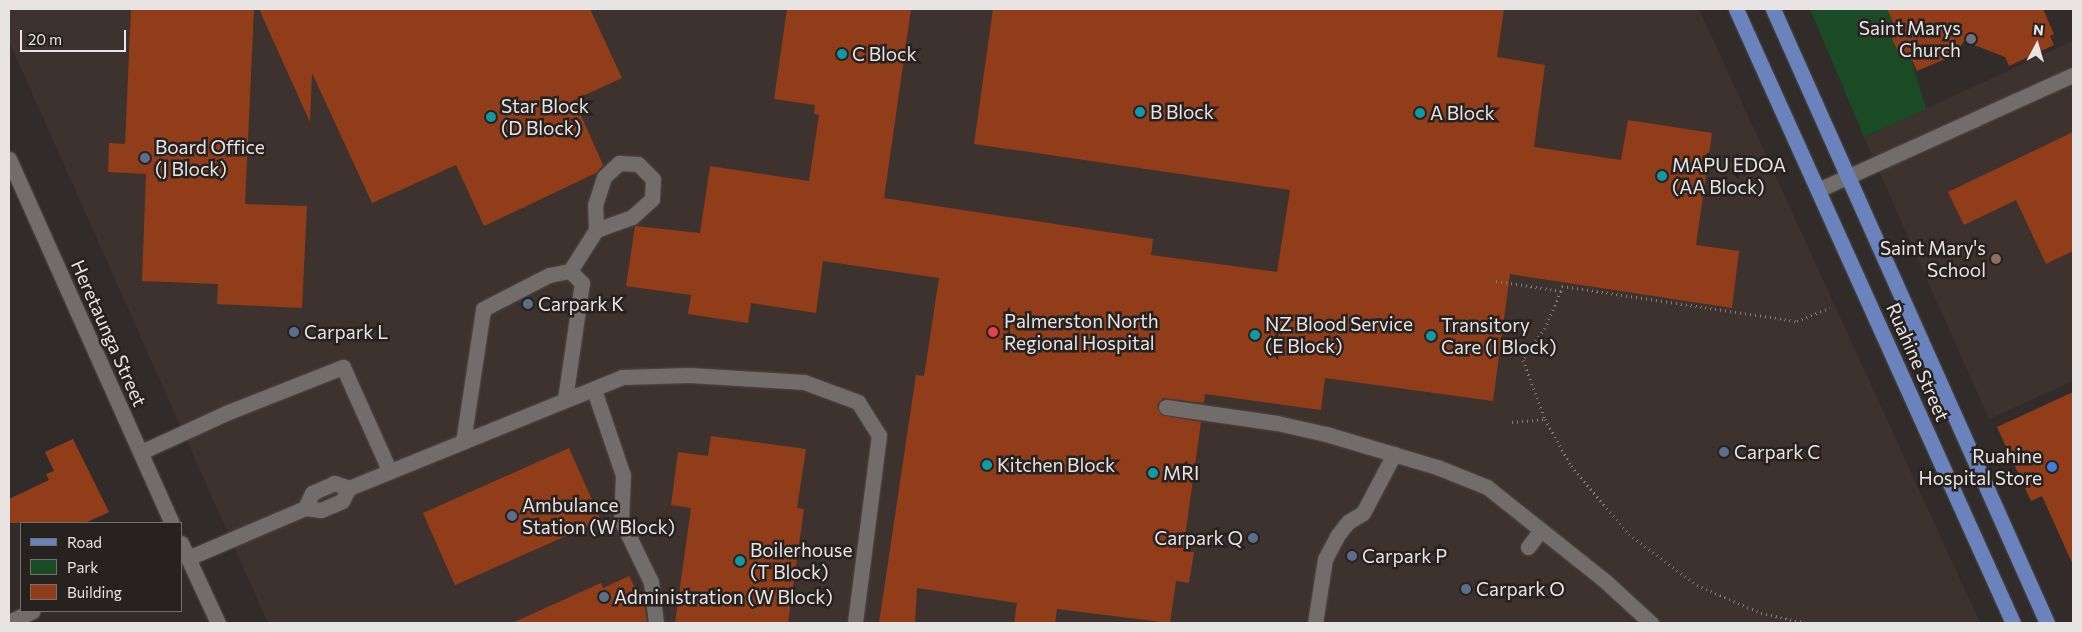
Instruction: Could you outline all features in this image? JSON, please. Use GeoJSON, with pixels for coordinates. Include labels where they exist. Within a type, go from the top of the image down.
{"type":"FeatureCollection","features":[{"type":"Feature","properties":{"kind":"main road","name":"Ruahine Street"},"geometry":{"type":"LineString","coordinates":[[1736,9],[2013,623]]}},
{"type":"Feature","properties":{"kind":"main road","name":"Ruahine Street"},"geometry":{"type":"LineString","coordinates":[[1772,9],[1848,175],[2047,623]]}},
{"type":"Feature","properties":{"kind":"street"},"geometry":{"type":"LineString","coordinates":[[1818,190],[2073,75]]}},
{"type":"Feature","properties":{"kind":"street","name":"Heretaunga Street"},"geometry":{"type":"LineString","coordinates":[[9,159],[172,522]]}},
{"type":"Feature","properties":{"kind":"street"},"geometry":{"type":"LineString","coordinates":[[463,442],[483,309],[549,274],[570,271],[596,230],[595,205],[604,177],[618,163],[638,164],[653,179],[652,200],[632,218],[596,230]]}},
{"type":"Feature","properties":{"kind":"street"},"geometry":{"type":"LineString","coordinates":[[565,399],[582,283],[570,271]]}},
{"type":"Feature","properties":{"kind":"street"},"geometry":{"type":"LineString","coordinates":[[141,452],[226,414],[343,367],[389,470]]}},
{"type":"Feature","properties":{"kind":"street"},"geometry":{"type":"LineString","coordinates":[[218,623],[183,547],[304,508],[322,510],[342,501],[349,488],[389,470],[463,442],[565,399],[594,390],[622,377],[690,374],[804,382],[858,402],[880,435],[855,623]]}},
{"type":"Feature","properties":{"kind":"street"},"geometry":{"type":"LineString","coordinates":[[594,390],[623,475],[621,520],[650,582],[656,623]]}},
{"type":"Feature","properties":{"kind":"street"},"geometry":{"type":"LineString","coordinates":[[1166,407],[1277,423],[1394,454],[1487,487],[1542,530],[1651,623]]}},
{"type":"Feature","properties":{"kind":"street"},"geometry":{"type":"LineString","coordinates":[[1315,623],[1325,559],[1342,529],[1363,513],[1394,454]]}},
{"type":"Feature","properties":{"kind":"street"},"geometry":{"type":"LineString","coordinates":[[1528,547],[1542,530]]}},
{"type":"Feature","properties":{"kind":"street"},"geometry":{"type":"LineString","coordinates":[[9,622],[31,612]]}},
{"type":"Feature","properties":{"kind":"path"},"geometry":{"type":"LineString","coordinates":[[1496,281],[1561,291]]}},
{"type":"Feature","properties":{"kind":"path"},"geometry":{"type":"LineString","coordinates":[[1807,623],[1761,613],[1697,585],[1628,534],[1571,466],[1545,420],[1523,360],[1546,328],[1562,286],[1797,321],[1830,308]]}},
{"type":"Feature","properties":{"kind":"path"},"geometry":{"type":"LineString","coordinates":[[1512,422],[1545,420]]}},
{"type":"Feature","properties":{"kind":"shaded area","name":"Palmerston North Regional Hospital"},"geometry":{"type":"Polygon","coordinates":[[[9,9],[1699,9],[1980,623],[268,623],[9,41],[9,9]]]}},
{"type":"Feature","properties":{"kind":"shaded area","name":"Saint Mary's School"},"geometry":{"type":"Polygon","coordinates":[[[2073,41],[2073,381],[1989,419],[1864,137],[2073,41]]]}},
{"type":"Feature","properties":{"kind":"green space"},"geometry":{"type":"Polygon","coordinates":[[[1810,9],[1887,9],[1898,34],[1891,37],[1901,58],[1911,58],[1926,109],[1864,137],[1810,9]]]}},
{"type":"Feature","properties":{"kind":"building","name":"Board Office (J Block)"},"geometry":{"type":"Polygon","coordinates":[[[131,9],[254,9],[245,204],[307,206],[302,308],[217,304],[218,284],[142,281],[146,174],[108,172],[109,143],[125,144],[131,9]]]}},
{"type":"Feature","properties":{"kind":"building","name":"Star Block (D Block)"},"geometry":{"type":"Polygon","coordinates":[[[259,9],[590,9],[622,78],[574,100],[603,165],[596,173],[484,226],[456,165],[372,203],[312,73],[310,122],[259,9]]]}},
{"type":"Feature","properties":{"kind":"building"},"geometry":{"type":"Polygon","coordinates":[[[787,9],[911,9],[884,198],[1153,239],[1151,255],[1277,272],[1290,190],[974,144],[993,9],[1504,9],[1497,57],[1545,65],[1534,147],[1621,160],[1628,120],[1712,133],[1696,245],[1739,251],[1732,308],[1510,274],[1493,401],[1325,378],[1321,410],[1205,394],[1204,403],[1163,398],[1157,405],[1161,415],[1201,422],[1183,551],[1194,552],[1189,583],[1176,581],[1170,623],[1057,609],[1055,623],[1014,623],[1017,603],[917,588],[915,623],[879,623],[916,375],[924,376],[939,278],[823,261],[816,313],[751,303],[748,323],[688,314],[691,295],[626,286],[635,226],[700,233],[710,166],[809,181],[819,115],[814,114],[815,105],[774,99],[787,9]]]}},
{"type":"Feature","properties":{"kind":"building","name":"Saint Marys Church"},"geometry":{"type":"Polygon","coordinates":[[[1887,9],[2043,9],[2054,34],[2050,36],[2054,45],[2009,66],[2005,57],[1964,41],[1955,55],[1917,71],[1911,58],[1901,58],[1891,37],[1898,34],[1887,9]]]}},
{"type":"Feature","properties":{"kind":"building"},"geometry":{"type":"Polygon","coordinates":[[[2073,132],[2073,251],[2046,264],[2016,200],[1964,225],[1948,192],[2073,132]]]}},
{"type":"Feature","properties":{"kind":"building"},"geometry":{"type":"Polygon","coordinates":[[[2073,392],[2073,565],[2042,496],[2031,501],[1997,427],[2073,392]]]}},
{"type":"Feature","properties":{"kind":"building","name":"Boilerhouse (T Block)"},"geometry":{"type":"Polygon","coordinates":[[[711,436],[806,449],[797,508],[804,509],[788,623],[675,623],[691,508],[671,505],[678,452],[708,456],[711,436]]]}},
{"type":"Feature","properties":{"kind":"building"},"geometry":{"type":"Polygon","coordinates":[[[73,439],[109,512],[87,522],[9,523],[9,499],[49,480],[46,474],[54,471],[45,452],[73,439]]]}},
{"type":"Feature","properties":{"kind":"building","name":"Ambulance Station (W Block)"},"geometry":{"type":"Polygon","coordinates":[[[569,448],[601,520],[455,585],[423,513],[569,448]]]}},
{"type":"Feature","properties":{"kind":"building","name":"Administration (W Block)"},"geometry":{"type":"Polygon","coordinates":[[[629,576],[645,608],[647,623],[512,623],[601,583],[603,588],[629,576]]]}},
{"type":"Feature","properties":{"kind":"place","name":"Saint Marys Church"},"geometry":{"type":"Point","coordinates":[1971,39]}},
{"type":"Feature","properties":{"kind":"place","name":"C Block"},"geometry":{"type":"Point","coordinates":[842,54]}},
{"type":"Feature","properties":{"kind":"place","name":"B Block"},"geometry":{"type":"Point","coordinates":[1140,112]}},
{"type":"Feature","properties":{"kind":"place","name":"A Block"},"geometry":{"type":"Point","coordinates":[1420,113]}},
{"type":"Feature","properties":{"kind":"place","name":"Star Block (D Block)"},"geometry":{"type":"Point","coordinates":[491,117]}},
{"type":"Feature","properties":{"kind":"place","name":"Board Office (J Block)"},"geometry":{"type":"Point","coordinates":[145,158]}},
{"type":"Feature","properties":{"kind":"place","name":"MAPU EDOA (AA Block)"},"geometry":{"type":"Point","coordinates":[1662,176]}},
{"type":"Feature","properties":{"kind":"place","name":"Saint Mary's School"},"geometry":{"type":"Point","coordinates":[1996,259]}},
{"type":"Feature","properties":{"kind":"place","name":"Carpark K"},"geometry":{"type":"Point","coordinates":[528,304]}},
{"type":"Feature","properties":{"kind":"place","name":"Carpark L"},"geometry":{"type":"Point","coordinates":[294,332]}},
{"type":"Feature","properties":{"kind":"place","name":"Palmerston North Regional Hospital"},"geometry":{"type":"Point","coordinates":[993,332]}},
{"type":"Feature","properties":{"kind":"place","name":"NZ Blood Service (E Block)"},"geometry":{"type":"Point","coordinates":[1255,335]}},
{"type":"Feature","properties":{"kind":"place","name":"Transitory Care (I Block)"},"geometry":{"type":"Point","coordinates":[1431,336]}},
{"type":"Feature","properties":{"kind":"place","name":"Carpark C"},"geometry":{"type":"Point","coordinates":[1724,452]}},
{"type":"Feature","properties":{"kind":"place","name":"Kitchen Block"},"geometry":{"type":"Point","coordinates":[987,465]}},
{"type":"Feature","properties":{"kind":"place","name":"Ruahine Hospital Store"},"geometry":{"type":"Point","coordinates":[2052,467]}},
{"type":"Feature","properties":{"kind":"place","name":"MRI"},"geometry":{"type":"Point","coordinates":[1153,473]}},
{"type":"Feature","properties":{"kind":"place","name":"Ambulance Station (W Block)"},"geometry":{"type":"Point","coordinates":[512,516]}},
{"type":"Feature","properties":{"kind":"place","name":"Carpark Q"},"geometry":{"type":"Point","coordinates":[1253,538]}},
{"type":"Feature","properties":{"kind":"place","name":"Carpark P"},"geometry":{"type":"Point","coordinates":[1352,556]}},
{"type":"Feature","properties":{"kind":"place","name":"Boilerhouse (T Block)"},"geometry":{"type":"Point","coordinates":[740,561]}},
{"type":"Feature","properties":{"kind":"place","name":"Carpark O"},"geometry":{"type":"Point","coordinates":[1466,589]}},
{"type":"Feature","properties":{"kind":"place","name":"Administration (W Block)"},"geometry":{"type":"Point","coordinates":[604,597]}}]}
